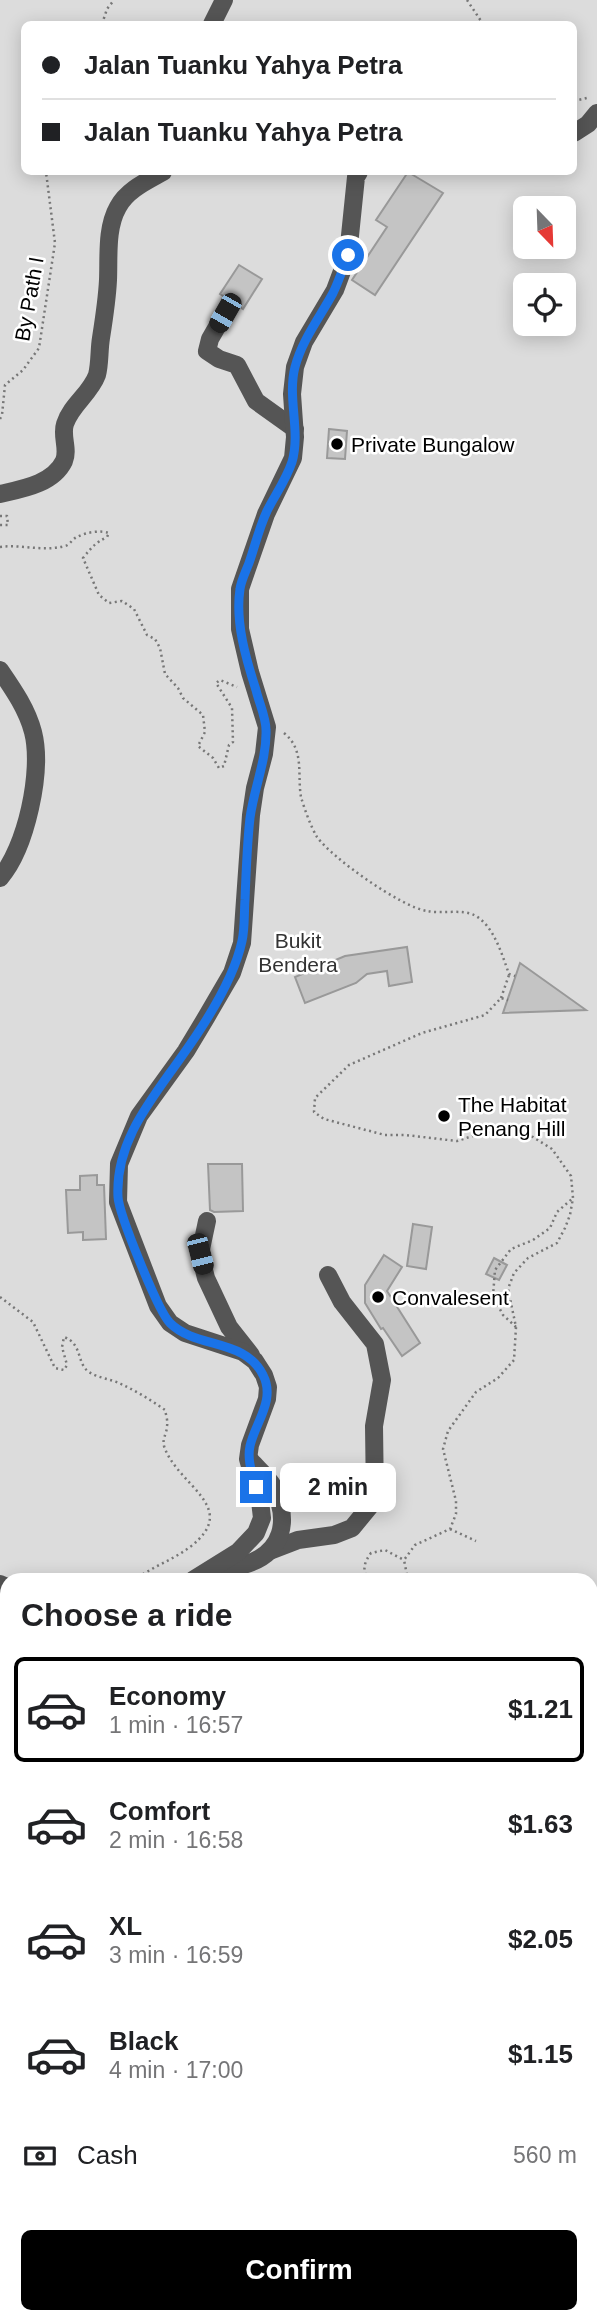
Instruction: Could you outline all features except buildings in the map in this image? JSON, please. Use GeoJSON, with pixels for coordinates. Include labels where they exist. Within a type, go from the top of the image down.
{"type":"FeatureCollection","features":[{"type":"Feature","properties":{"kind":"street"},"geometry":{"type":"LineString","coordinates":[[214,21],[224,0]]}},
{"type":"Feature","properties":{"kind":"street"},"geometry":{"type":"LineString","coordinates":[[577,131],[589,124],[595,105]]}},
{"type":"Feature","properties":{"kind":"street"},"geometry":{"type":"LineString","coordinates":[[0,494],[30,488],[46,479],[64,461],[64,425],[76,403],[93,384],[97,373],[106,312],[109,245],[118,206],[132,190],[158,175]]}},
{"type":"Feature","properties":{"kind":"street"},"geometry":{"type":"LineString","coordinates":[[255,1361],[243,1352],[185,1333],[170,1324],[158,1306],[118,1202],[118,1182],[120,1164],[139,1116],[186,1051],[207,1016],[232,972],[242,943],[251,815],[267,727],[240,629],[240,589],[266,514],[293,458],[295,429],[292,394],[295,367],[304,342],[335,290],[348,255],[357,175]]}},
{"type":"Feature","properties":{"kind":"street"},"geometry":{"type":"LineString","coordinates":[[225,313],[210,339],[207,351],[219,359],[237,365],[256,401],[295,429]]}},
{"type":"Feature","properties":{"kind":"street"},"geometry":{"type":"LineString","coordinates":[[0,670],[25,710],[33,734],[36,759],[25,833],[0,878]]}},
{"type":"Feature","properties":{"kind":"street"},"geometry":{"type":"LineString","coordinates":[[205,1573],[238,1552],[256,1533],[262,1518],[248,1459],[250,1445],[267,1399],[268,1387],[264,1375],[247,1348],[229,1327],[206,1278],[200,1254],[207,1221]]}},
{"type":"Feature","properties":{"kind":"street"},"geometry":{"type":"LineString","coordinates":[[212,1573],[245,1565],[298,1540],[334,1535],[352,1528],[375,1500],[374,1426],[382,1380],[375,1344],[342,1302],[328,1275]]}},
{"type":"Feature","properties":{"kind":"street"},"geometry":{"type":"LineString","coordinates":[[248,1459],[271,1484],[282,1511],[281,1533],[272,1550]]}},
{"type":"Feature","properties":{"kind":"path"},"geometry":{"type":"LineString","coordinates":[[103,21],[114,0]]}},
{"type":"Feature","properties":{"kind":"path"},"geometry":{"type":"LineString","coordinates":[[467,0],[480,21]]}},
{"type":"Feature","properties":{"kind":"path"},"geometry":{"type":"LineString","coordinates":[[577,102],[595,105]]}},
{"type":"Feature","properties":{"kind":"path","name":"By Path I"},"geometry":{"type":"LineString","coordinates":[[0,419],[5,385],[23,370],[39,348],[55,243],[46,175]]}},
{"type":"Feature","properties":{"kind":"path"},"geometry":{"type":"LineString","coordinates":[[0,516],[7,516],[9,521],[8,525],[0,525]]}},
{"type":"Feature","properties":{"kind":"path"},"geometry":{"type":"LineString","coordinates":[[0,547],[14,545],[25,549],[51,549],[68,546],[76,537],[101,530],[109,533],[92,546],[83,558],[99,595],[109,603],[122,601],[134,609],[147,635],[155,639],[160,648],[165,674],[183,698],[203,715],[205,732],[198,746],[214,758],[219,768],[225,766],[229,745],[233,742],[233,726],[232,708],[216,683],[220,680],[235,687],[253,683]]}},
{"type":"Feature","properties":{"kind":"path"},"geometry":{"type":"LineString","coordinates":[[267,727],[285,733],[293,741],[301,772],[301,797],[317,836],[350,870],[409,905],[425,911],[473,914],[488,926],[509,974],[501,998],[485,1015],[422,1033],[348,1065],[315,1098],[314,1112],[324,1119],[385,1135],[457,1141],[485,1132],[533,1138],[552,1149],[571,1176],[573,1198],[570,1215],[556,1243],[527,1258],[514,1273],[508,1289],[516,1327],[514,1360],[498,1378],[476,1392],[449,1431],[443,1449],[456,1501],[456,1514],[450,1529],[415,1545],[404,1560],[407,1573]]}},
{"type":"Feature","properties":{"kind":"path"},"geometry":{"type":"LineString","coordinates":[[509,974],[515,976]]}},
{"type":"Feature","properties":{"kind":"path"},"geometry":{"type":"LineString","coordinates":[[501,998],[508,1000]]}},
{"type":"Feature","properties":{"kind":"path"},"geometry":{"type":"LineString","coordinates":[[516,1327],[503,1315],[493,1296],[495,1269],[511,1249],[533,1240],[550,1228],[557,1212],[573,1198]]}},
{"type":"Feature","properties":{"kind":"path"},"geometry":{"type":"LineString","coordinates":[[0,1297],[33,1322],[55,1368],[64,1370],[67,1365],[62,1347],[64,1337],[67,1337],[76,1345],[85,1368],[90,1373],[122,1384],[164,1410],[168,1424],[163,1443],[167,1455],[211,1511],[211,1523],[200,1539],[191,1546],[147,1573]]}},
{"type":"Feature","properties":{"kind":"path"},"geometry":{"type":"LineString","coordinates":[[450,1529],[476,1541]]}},
{"type":"Feature","properties":{"kind":"path"},"geometry":{"type":"LineString","coordinates":[[364,1573],[365,1562],[372,1553],[385,1550],[404,1560]]}},
{"type":"Feature","properties":{"kind":"green space","name":"Bukit Bendera"},"geometry":{"type":"Polygon","coordinates":[[[0,0],[597,0],[597,1573],[0,1573],[0,0]]]}},
{"type":"Feature","properties":{"kind":"place","name":"Private Bungalow"},"geometry":{"type":"Point","coordinates":[337,444]}},
{"type":"Feature","properties":{"kind":"place","name":"The Habitat Penang Hill"},"geometry":{"type":"Point","coordinates":[444,1116]}},
{"type":"Feature","properties":{"kind":"place","name":"Convalesent"},"geometry":{"type":"Point","coordinates":[378,1297]}},
{"type":"Feature","properties":{"kind":"route"},"geometry":{"type":"LineString","coordinates":[[256,1487],[248,1459],[250,1445],[267,1399],[268,1387],[264,1375],[255,1361],[243,1352],[185,1333],[170,1324],[158,1306],[118,1202],[118,1182],[120,1164],[139,1116],[186,1051],[207,1016],[232,972],[242,943],[251,815],[267,727],[240,629],[240,589],[266,514],[293,458],[296,437],[292,394],[295,367],[304,342],[335,290],[348,255]]}}]}
